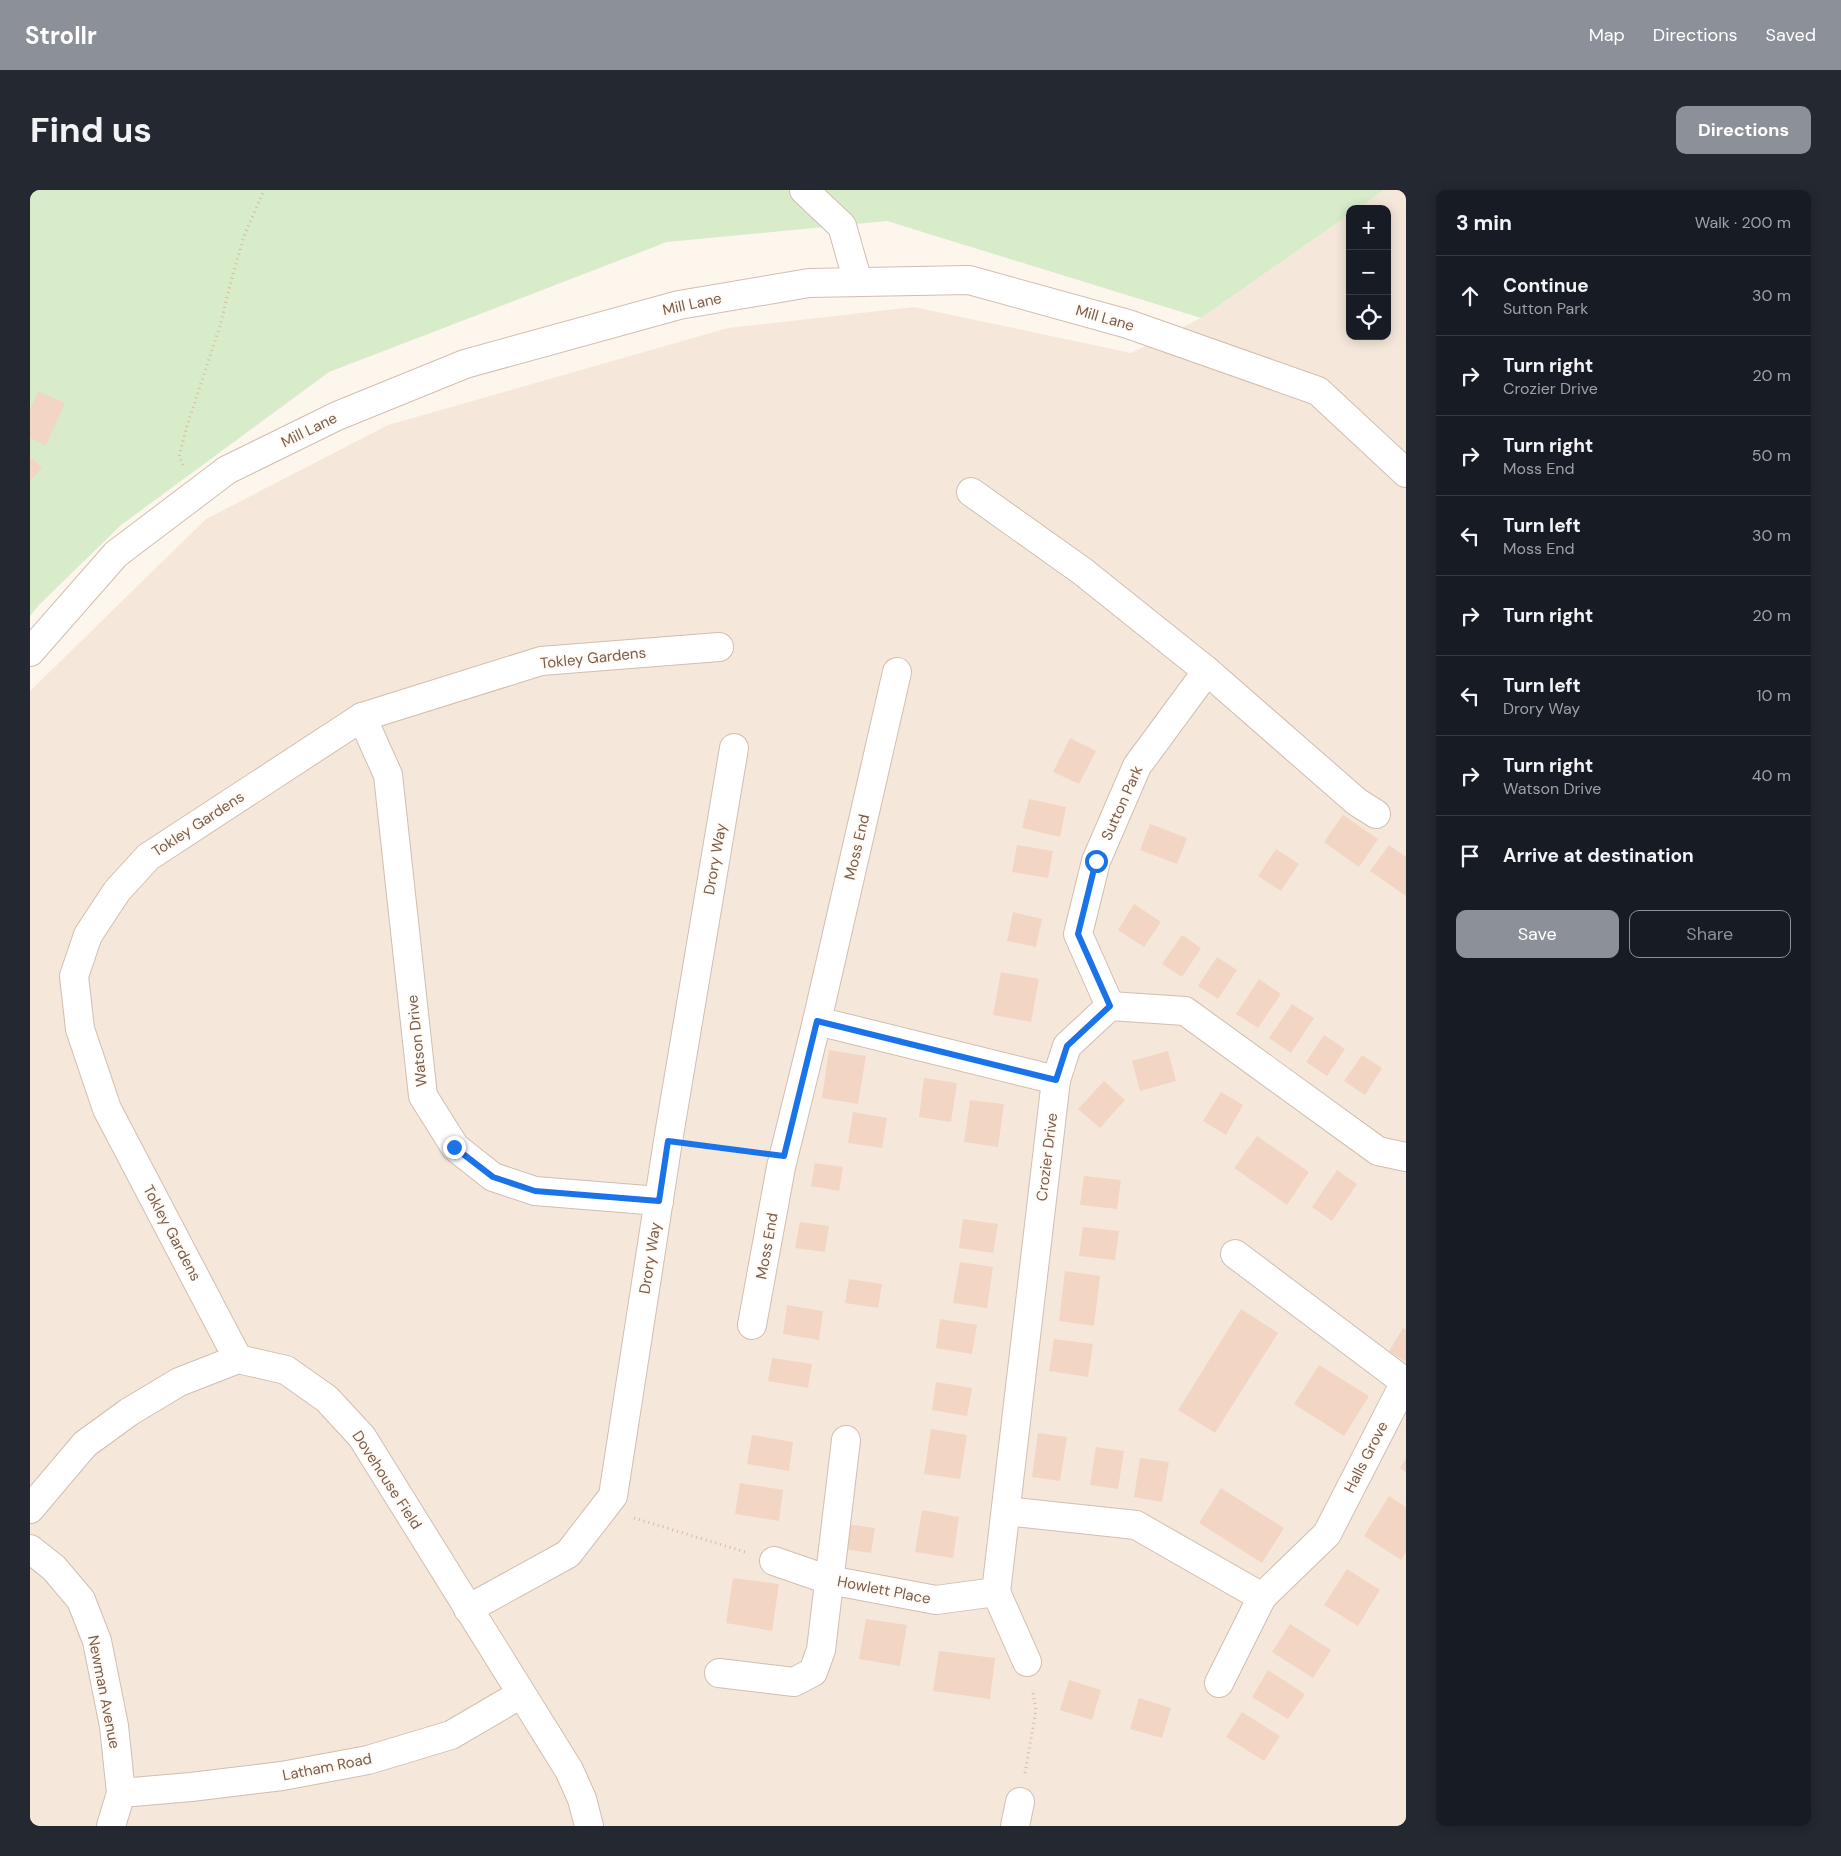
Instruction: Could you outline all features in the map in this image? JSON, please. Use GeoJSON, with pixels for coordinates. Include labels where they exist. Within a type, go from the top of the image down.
{"type":"FeatureCollection","features":[{"type":"Feature","properties":{"kind":"street"},"geometry":{"type":"LineString","coordinates":[[804,190],[842,226],[858,282]]}},
{"type":"Feature","properties":{"kind":"street","name":"Mill Lane"},"geometry":{"type":"LineString","coordinates":[[30,652],[116,554],[227,470],[337,416],[465,364],[679,305],[810,282],[969,280],[1128,324],[1318,391],[1406,472]]}},
{"type":"Feature","properties":{"kind":"street"},"geometry":{"type":"LineString","coordinates":[[971,492],[1082,571],[1206,670],[1357,802],[1376,814]]}},
{"type":"Feature","properties":{"kind":"street","name":"Tokley Gardens"},"geometry":{"type":"LineString","coordinates":[[238,1359],[106,1109],[80,1029],[74,976],[88,935],[117,891],[148,857],[362,717],[541,661],[719,647]]}},
{"type":"Feature","properties":{"kind":"street","name":"Sutton Park"},"geometry":{"type":"LineString","coordinates":[[1110,1006],[1078,934],[1096,861],[1137,766],[1206,670]]}},
{"type":"Feature","properties":{"kind":"street","name":"Moss End"},"geometry":{"type":"LineString","coordinates":[[752,1325],[784,1156],[897,672]]}},
{"type":"Feature","properties":{"kind":"street","name":"Watson Drive"},"geometry":{"type":"LineString","coordinates":[[362,717],[388,775],[423,1096],[454,1147],[493,1177],[535,1191],[659,1201]]}},
{"type":"Feature","properties":{"kind":"street","name":"Drory Way"},"geometry":{"type":"LineString","coordinates":[[468,1609],[568,1554],[613,1496],[668,1141],[734,748]]}},
{"type":"Feature","properties":{"kind":"street"},"geometry":{"type":"LineString","coordinates":[[1110,1006],[1185,1011],[1378,1151],[1406,1157]]}},
{"type":"Feature","properties":{"kind":"street","name":"Crozier Drive"},"geometry":{"type":"LineString","coordinates":[[996,1592],[1056,1080],[1067,1046],[1110,1006]]}},
{"type":"Feature","properties":{"kind":"street"},"geometry":{"type":"LineString","coordinates":[[817,1021],[1056,1080]]}},
{"type":"Feature","properties":{"kind":"street","name":"Halls Grove"},"geometry":{"type":"LineString","coordinates":[[1219,1683],[1262,1597],[1328,1534],[1405,1382],[1235,1254]]}},
{"type":"Feature","properties":{"kind":"street"},"geometry":{"type":"LineString","coordinates":[[30,1509],[85,1444],[129,1412],[179,1382],[238,1359]]}},
{"type":"Feature","properties":{"kind":"street","name":"Dovehouse Field"},"geometry":{"type":"LineString","coordinates":[[238,1359],[286,1370],[327,1399],[362,1437],[569,1770],[582,1799],[589,1826]]}},
{"type":"Feature","properties":{"kind":"street"},"geometry":{"type":"LineString","coordinates":[[719,1674],[794,1682],[813,1672],[821,1650],[846,1440]]}},
{"type":"Feature","properties":{"kind":"street"},"geometry":{"type":"LineString","coordinates":[[1006,1511],[1136,1525],[1262,1597]]}},
{"type":"Feature","properties":{"kind":"street","name":"Newman Avenue"},"geometry":{"type":"LineString","coordinates":[[30,1549],[54,1568],[81,1600],[97,1641],[114,1726],[121,1792],[111,1826]]}},
{"type":"Feature","properties":{"kind":"street","name":"Howlett Place"},"geometry":{"type":"LineString","coordinates":[[774,1561],[829,1580],[936,1600],[996,1592]]}},
{"type":"Feature","properties":{"kind":"street"},"geometry":{"type":"LineString","coordinates":[[996,1592],[1027,1662]]}},
{"type":"Feature","properties":{"kind":"street","name":"Latham Road"},"geometry":{"type":"LineString","coordinates":[[121,1792],[191,1788],[282,1776],[368,1760],[452,1735],[521,1694]]}},
{"type":"Feature","properties":{"kind":"path"},"geometry":{"type":"LineString","coordinates":[[194,495],[179,456],[220,326],[244,236],[264,190]]}},
{"type":"Feature","properties":{"kind":"path"},"geometry":{"type":"LineString","coordinates":[[668,1141],[784,1156]]}},
{"type":"Feature","properties":{"kind":"path"},"geometry":{"type":"LineString","coordinates":[[600,1512],[642,1520],[774,1561]]}},
{"type":"Feature","properties":{"kind":"path"},"geometry":{"type":"LineString","coordinates":[[1017,1814],[1036,1710],[1027,1662]]}},
{"type":"Feature","properties":{"kind":"shaded area"},"geometry":{"type":"Polygon","coordinates":[[[1384,190],[1406,190],[1406,1826],[30,1826],[30,691],[206,519],[388,425],[728,328],[914,307],[1131,353],[1201,318],[1346,217],[1346,340],[1391,340],[1391,205],[1363,205],[1384,190]]]}},
{"type":"Feature","properties":{"kind":"green space"},"geometry":{"type":"Polygon","coordinates":[[[30,190],[1384,190],[1363,205],[1346,205],[1346,217],[1201,318],[887,221],[667,242],[329,372],[121,525],[30,616],[30,190]]]}},
{"type":"Feature","properties":{"kind":"building"},"geometry":{"type":"Polygon","coordinates":[[[38,391],[65,403],[46,445],[30,438],[30,409],[38,391]]]}},
{"type":"Feature","properties":{"kind":"building"},"geometry":{"type":"Polygon","coordinates":[[[30,457],[42,467],[30,482],[30,457]]]}},
{"type":"Feature","properties":{"kind":"building"},"geometry":{"type":"Polygon","coordinates":[[[1070,738],[1096,751],[1079,784],[1053,772],[1070,738]]]}},
{"type":"Feature","properties":{"kind":"building"},"geometry":{"type":"Polygon","coordinates":[[[1029,799],[1066,807],[1060,837],[1022,828],[1029,799]]]}},
{"type":"Feature","properties":{"kind":"building"},"geometry":{"type":"Polygon","coordinates":[[[1343,815],[1378,839],[1359,867],[1324,842],[1343,815]]]}},
{"type":"Feature","properties":{"kind":"building"},"geometry":{"type":"Polygon","coordinates":[[[1150,824],[1187,838],[1177,864],[1140,850],[1150,824]]]}},
{"type":"Feature","properties":{"kind":"building"},"geometry":{"type":"Polygon","coordinates":[[[1017,845],[1053,851],[1048,878],[1012,872],[1017,845]]]}},
{"type":"Feature","properties":{"kind":"building"},"geometry":{"type":"Polygon","coordinates":[[[1389,845],[1406,857],[1406,896],[1370,871],[1389,845]]]}},
{"type":"Feature","properties":{"kind":"building"},"geometry":{"type":"Polygon","coordinates":[[[1276,849],[1299,864],[1281,891],[1258,876],[1276,849]]]}},
{"type":"Feature","properties":{"kind":"building"},"geometry":{"type":"Polygon","coordinates":[[[1134,904],[1161,922],[1144,947],[1118,930],[1134,904]]]}},
{"type":"Feature","properties":{"kind":"building"},"geometry":{"type":"Polygon","coordinates":[[[1013,912],[1042,919],[1036,947],[1007,941],[1013,912]]]}},
{"type":"Feature","properties":{"kind":"building"},"geometry":{"type":"Polygon","coordinates":[[[1182,935],[1201,948],[1182,977],[1162,964],[1182,935]]]}},
{"type":"Feature","properties":{"kind":"building"},"geometry":{"type":"Polygon","coordinates":[[[1217,957],[1237,970],[1218,999],[1198,986],[1217,957]]]}},
{"type":"Feature","properties":{"kind":"building"},"geometry":{"type":"Polygon","coordinates":[[[1001,972],[1039,979],[1031,1022],[993,1015],[1001,972]]]}},
{"type":"Feature","properties":{"kind":"building"},"geometry":{"type":"Polygon","coordinates":[[[1259,979],[1281,994],[1258,1028],[1236,1014],[1259,979]]]}},
{"type":"Feature","properties":{"kind":"building"},"geometry":{"type":"Polygon","coordinates":[[[1292,1004],[1314,1018],[1291,1053],[1269,1038],[1292,1004]]]}},
{"type":"Feature","properties":{"kind":"building"},"geometry":{"type":"Polygon","coordinates":[[[1324,1035],[1345,1049],[1327,1076],[1306,1062],[1324,1035]]]}},
{"type":"Feature","properties":{"kind":"building"},"geometry":{"type":"Polygon","coordinates":[[[829,1050],[866,1056],[858,1104],[822,1098],[829,1050]]]}},
{"type":"Feature","properties":{"kind":"building"},"geometry":{"type":"Polygon","coordinates":[[[1168,1051],[1176,1081],[1140,1091],[1132,1061],[1168,1051]]]}},
{"type":"Feature","properties":{"kind":"building"},"geometry":{"type":"Polygon","coordinates":[[[1362,1055],[1382,1068],[1365,1095],[1344,1081],[1362,1055]]]}},
{"type":"Feature","properties":{"kind":"building"},"geometry":{"type":"Polygon","coordinates":[[[924,1078],[957,1083],[951,1122],[919,1117],[924,1078]]]}},
{"type":"Feature","properties":{"kind":"building"},"geometry":{"type":"Polygon","coordinates":[[[1104,1081],[1125,1100],[1100,1128],[1078,1109],[1104,1081]]]}},
{"type":"Feature","properties":{"kind":"building"},"geometry":{"type":"Polygon","coordinates":[[[1221,1092],[1243,1105],[1226,1135],[1203,1121],[1221,1092]]]}},
{"type":"Feature","properties":{"kind":"building"},"geometry":{"type":"Polygon","coordinates":[[[970,1100],[1004,1104],[998,1147],[964,1142],[970,1100]]]}},
{"type":"Feature","properties":{"kind":"building"},"geometry":{"type":"Polygon","coordinates":[[[853,1112],[887,1118],[882,1148],[848,1143],[853,1112]]]}},
{"type":"Feature","properties":{"kind":"building"},"geometry":{"type":"Polygon","coordinates":[[[1257,1136],[1309,1172],[1287,1205],[1234,1168],[1257,1136]]]}},
{"type":"Feature","properties":{"kind":"building"},"geometry":{"type":"Polygon","coordinates":[[[815,1163],[843,1167],[839,1191],[811,1186],[815,1163]]]}},
{"type":"Feature","properties":{"kind":"building"},"geometry":{"type":"Polygon","coordinates":[[[1337,1170],[1357,1184],[1332,1221],[1312,1207],[1337,1170]]]}},
{"type":"Feature","properties":{"kind":"building"},"geometry":{"type":"Polygon","coordinates":[[[1084,1176],[1121,1180],[1117,1209],[1080,1205],[1084,1176]]]}},
{"type":"Feature","properties":{"kind":"building"},"geometry":{"type":"Polygon","coordinates":[[[963,1219],[998,1224],[993,1253],[959,1248],[963,1219]]]}},
{"type":"Feature","properties":{"kind":"building"},"geometry":{"type":"Polygon","coordinates":[[[800,1222],[829,1226],[825,1252],[795,1248],[800,1222]]]}},
{"type":"Feature","properties":{"kind":"building"},"geometry":{"type":"Polygon","coordinates":[[[1083,1227],[1119,1231],[1115,1260],[1079,1256],[1083,1227]]]}},
{"type":"Feature","properties":{"kind":"building"},"geometry":{"type":"Polygon","coordinates":[[[960,1262],[993,1267],[987,1308],[953,1303],[960,1262]]]}},
{"type":"Feature","properties":{"kind":"building"},"geometry":{"type":"Polygon","coordinates":[[[1065,1271],[1100,1276],[1094,1326],[1059,1321],[1065,1271]]]}},
{"type":"Feature","properties":{"kind":"building"},"geometry":{"type":"Polygon","coordinates":[[[849,1279],[882,1284],[878,1308],[845,1303],[849,1279]]]}},
{"type":"Feature","properties":{"kind":"building"},"geometry":{"type":"Polygon","coordinates":[[[787,1305],[823,1311],[819,1340],[783,1334],[787,1305]]]}},
{"type":"Feature","properties":{"kind":"building"},"geometry":{"type":"Polygon","coordinates":[[[1241,1309],[1278,1333],[1215,1433],[1178,1410],[1241,1309]]]}},
{"type":"Feature","properties":{"kind":"building"},"geometry":{"type":"Polygon","coordinates":[[[940,1319],[977,1325],[972,1354],[936,1348],[940,1319]]]}},
{"type":"Feature","properties":{"kind":"building"},"geometry":{"type":"Polygon","coordinates":[[[1403,1328],[1406,1330],[1406,1362],[1389,1351],[1403,1328]]]}},
{"type":"Feature","properties":{"kind":"building"},"geometry":{"type":"Polygon","coordinates":[[[1054,1339],[1093,1344],[1088,1377],[1049,1371],[1054,1339]]]}},
{"type":"Feature","properties":{"kind":"building"},"geometry":{"type":"Polygon","coordinates":[[[772,1358],[812,1364],[808,1388],[768,1381],[772,1358]]]}},
{"type":"Feature","properties":{"kind":"building"},"geometry":{"type":"Polygon","coordinates":[[[1319,1365],[1369,1396],[1344,1436],[1294,1404],[1319,1365]]]}},
{"type":"Feature","properties":{"kind":"building"},"geometry":{"type":"Polygon","coordinates":[[[936,1382],[972,1388],[967,1416],[932,1410],[936,1382]]]}},
{"type":"Feature","properties":{"kind":"building"},"geometry":{"type":"Polygon","coordinates":[[[931,1429],[967,1435],[960,1479],[924,1474],[931,1429]]]}},
{"type":"Feature","properties":{"kind":"building"},"geometry":{"type":"Polygon","coordinates":[[[1038,1433],[1067,1437],[1060,1481],[1032,1477],[1038,1433]]]}},
{"type":"Feature","properties":{"kind":"building"},"geometry":{"type":"Polygon","coordinates":[[[752,1435],[793,1442],[789,1471],[747,1464],[752,1435]]]}},
{"type":"Feature","properties":{"kind":"building"},"geometry":{"type":"Polygon","coordinates":[[[1096,1447],[1124,1451],[1118,1489],[1090,1485],[1096,1447]]]}},
{"type":"Feature","properties":{"kind":"building"},"geometry":{"type":"Polygon","coordinates":[[[1140,1458],[1169,1462],[1162,1502],[1134,1497],[1140,1458]]]}},
{"type":"Feature","properties":{"kind":"building"},"geometry":{"type":"Polygon","coordinates":[[[1406,1458],[1406,1472],[1400,1468],[1406,1458]]]}},
{"type":"Feature","properties":{"kind":"building"},"geometry":{"type":"Polygon","coordinates":[[[740,1483],[783,1490],[779,1521],[735,1514],[740,1483]]]}},
{"type":"Feature","properties":{"kind":"building"},"geometry":{"type":"Polygon","coordinates":[[[1221,1488],[1284,1528],[1262,1563],[1199,1523],[1221,1488]]]}},
{"type":"Feature","properties":{"kind":"building"},"geometry":{"type":"Polygon","coordinates":[[[1389,1496],[1406,1507],[1406,1552],[1401,1560],[1364,1536],[1389,1496]]]}},
{"type":"Feature","properties":{"kind":"building"},"geometry":{"type":"Polygon","coordinates":[[[922,1510],[959,1517],[953,1558],[915,1552],[922,1510]]]}},
{"type":"Feature","properties":{"kind":"building"},"geometry":{"type":"Polygon","coordinates":[[[847,1524],[875,1528],[871,1553],[843,1549],[847,1524]]]}},
{"type":"Feature","properties":{"kind":"building"},"geometry":{"type":"Polygon","coordinates":[[[1347,1569],[1380,1590],[1358,1626],[1324,1605],[1347,1569]]]}},
{"type":"Feature","properties":{"kind":"building"},"geometry":{"type":"Polygon","coordinates":[[[733,1578],[779,1584],[772,1631],[726,1623],[733,1578]]]}},
{"type":"Feature","properties":{"kind":"building"},"geometry":{"type":"Polygon","coordinates":[[[866,1619],[907,1625],[900,1666],[859,1659],[866,1619]]]}},
{"type":"Feature","properties":{"kind":"building"},"geometry":{"type":"Polygon","coordinates":[[[1290,1624],[1331,1650],[1313,1678],[1272,1652],[1290,1624]]]}},
{"type":"Feature","properties":{"kind":"building"},"geometry":{"type":"Polygon","coordinates":[[[939,1651],[995,1658],[990,1699],[933,1691],[939,1651]]]}},
{"type":"Feature","properties":{"kind":"building"},"geometry":{"type":"Polygon","coordinates":[[[1268,1670],[1305,1694],[1288,1719],[1252,1697],[1268,1670]]]}},
{"type":"Feature","properties":{"kind":"building"},"geometry":{"type":"Polygon","coordinates":[[[1069,1680],[1101,1690],[1092,1720],[1060,1710],[1069,1680]]]}},
{"type":"Feature","properties":{"kind":"building"},"geometry":{"type":"Polygon","coordinates":[[[1139,1698],[1171,1708],[1162,1738],[1130,1729],[1139,1698]]]}},
{"type":"Feature","properties":{"kind":"building"},"geometry":{"type":"Polygon","coordinates":[[[1242,1712],[1280,1736],[1264,1761],[1226,1737],[1242,1712]]]}},
{"type":"Feature","properties":{"kind":"route"},"geometry":{"type":"LineString","coordinates":[[454,1147],[493,1177],[535,1191],[659,1201],[668,1141],[784,1156],[817,1021],[1056,1080],[1067,1046],[1110,1006],[1078,934],[1096,861]]}}]}
